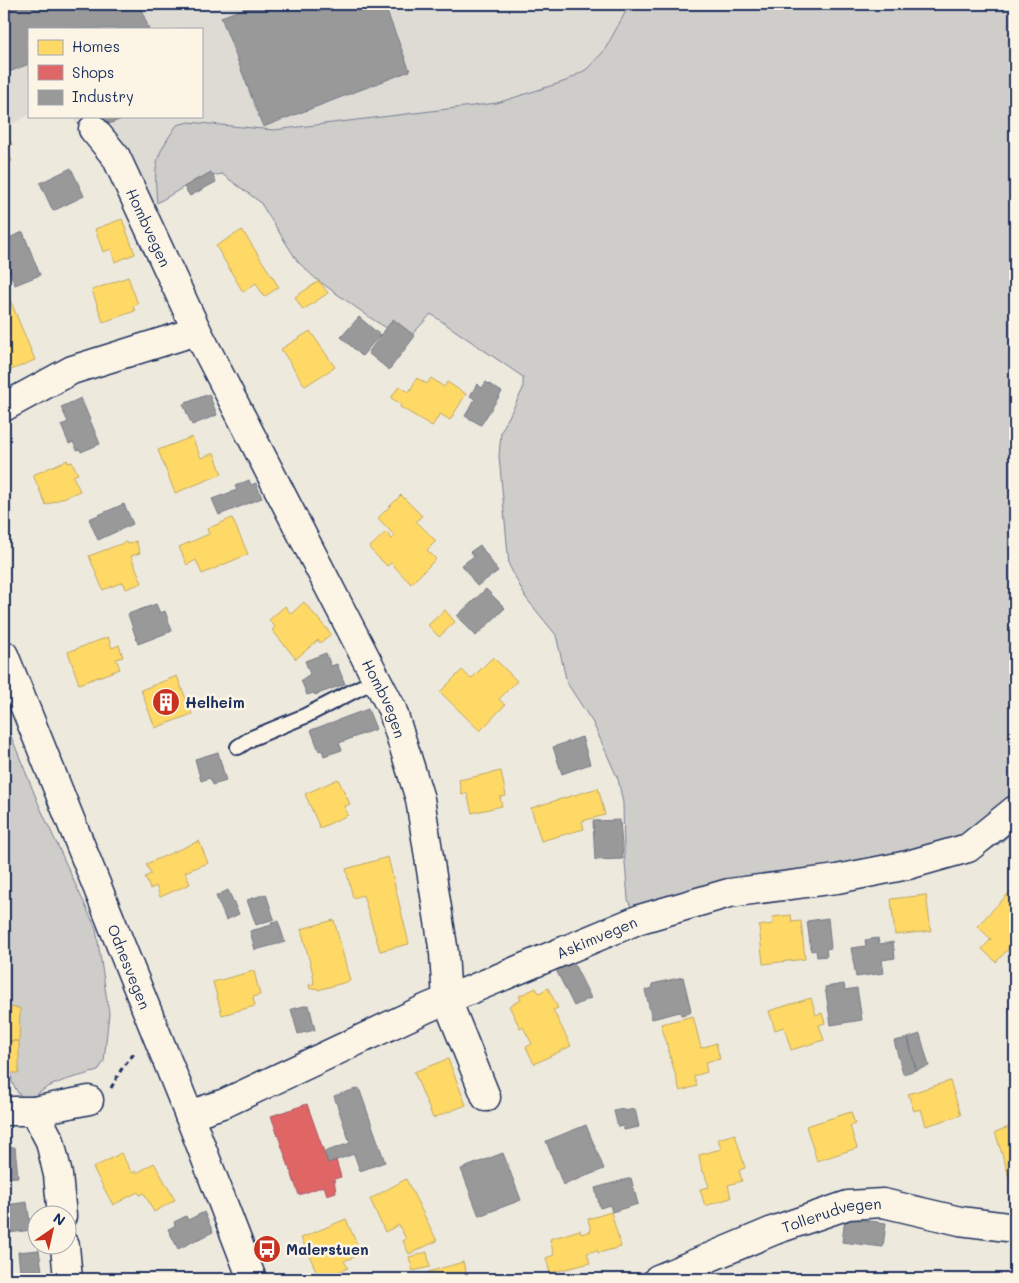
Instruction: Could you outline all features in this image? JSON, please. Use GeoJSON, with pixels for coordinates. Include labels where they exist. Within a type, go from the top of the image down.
{"type":"FeatureCollection","features":[{"type":"Feature","properties":{"kind":"street","name":"Hombvegen"},"geometry":{"type":"LineString","coordinates":[[93,129],[116,157],[197,331],[392,709],[418,793],[444,953],[448,1000],[486,1097]]}},
{"type":"Feature","properties":{"kind":"street"},"geometry":{"type":"LineString","coordinates":[[4,407],[72,370],[197,331]]}},
{"type":"Feature","properties":{"kind":"street","name":"Odnesvegen"},"geometry":{"type":"LineString","coordinates":[[4,655],[189,1115],[252,1279]]}},
{"type":"Feature","properties":{"kind":"street","name":"Askimvegen"},"geometry":{"type":"LineString","coordinates":[[189,1115],[225,1103],[448,1000],[649,916],[729,893],[846,877],[908,865],[968,848],[1015,810]]}},
{"type":"Feature","properties":{"kind":"street"},"geometry":{"type":"LineString","coordinates":[[4,1111],[34,1111],[89,1100]]}},
{"type":"Feature","properties":{"kind":"street"},"geometry":{"type":"LineString","coordinates":[[34,1111],[50,1141],[58,1175],[61,1206]]}},
{"type":"Feature","properties":{"kind":"street","name":"Tollerudvegen"},"geometry":{"type":"LineString","coordinates":[[661,1278],[775,1230],[848,1205],[883,1203],[960,1221],[1015,1228]]}},
{"type":"Feature","properties":{"kind":"street"},"geometry":{"type":"LineString","coordinates":[[66,1256],[68,1279]]}},
{"type":"Feature","properties":{"kind":"lane"},"geometry":{"type":"LineString","coordinates":[[238,747],[252,738],[358,690],[377,679]]}},
{"type":"Feature","properties":{"kind":"shaded area"},"geometry":{"type":"Polygon","coordinates":[[[4,4],[630,4],[604,51],[587,69],[566,81],[497,103],[274,130],[189,122],[155,166],[157,203],[126,184],[102,159],[72,118],[202,118],[202,28],[28,28],[28,116],[4,129],[4,4]]]}},
{"type":"Feature","properties":{"kind":"shaded area"},"geometry":{"type":"Polygon","coordinates":[[[630,4],[1015,4],[1015,828],[1004,840],[984,854],[926,866],[880,881],[677,917],[632,911],[628,899],[623,803],[618,779],[593,723],[567,683],[556,635],[526,598],[509,565],[499,456],[501,432],[523,389],[523,377],[431,314],[407,340],[375,321],[316,279],[298,262],[260,202],[222,174],[199,178],[157,203],[157,161],[164,145],[177,125],[189,122],[274,130],[497,103],[566,81],[587,69],[604,51],[630,4]]]}},
{"type":"Feature","properties":{"kind":"shaded area"},"geometry":{"type":"Polygon","coordinates":[[[4,719],[39,805],[96,929],[109,1013],[104,1061],[98,1071],[52,1085],[28,1102],[18,1093],[12,1082],[7,1011],[4,1008],[4,719]]]}},
{"type":"Feature","properties":{"kind":"building: Homes"},"geometry":{"type":"Polygon","coordinates":[[[8,135],[12,145],[6,148],[12,161],[4,165],[4,137],[8,135]]]}},
{"type":"Feature","properties":{"kind":"building: Homes"},"geometry":{"type":"Polygon","coordinates":[[[122,219],[135,254],[115,262],[111,249],[103,252],[95,229],[122,219]]]}},
{"type":"Feature","properties":{"kind":"building: Homes"},"geometry":{"type":"Polygon","coordinates":[[[242,230],[279,287],[264,297],[256,283],[243,292],[216,246],[242,230]]]}},
{"type":"Feature","properties":{"kind":"building: Homes"},"geometry":{"type":"Polygon","coordinates":[[[128,277],[138,304],[133,306],[135,311],[103,322],[92,290],[128,277]]]}},
{"type":"Feature","properties":{"kind":"building: Homes"},"geometry":{"type":"Polygon","coordinates":[[[319,281],[328,293],[303,310],[295,297],[319,281]]]}},
{"type":"Feature","properties":{"kind":"building: Homes"},"geometry":{"type":"Polygon","coordinates":[[[11,302],[35,360],[4,373],[4,305],[11,302]]]}},
{"type":"Feature","properties":{"kind":"building: Homes"},"geometry":{"type":"Polygon","coordinates":[[[310,331],[335,367],[305,386],[281,349],[310,331]]]}},
{"type":"Feature","properties":{"kind":"building: Homes"},"geometry":{"type":"Polygon","coordinates":[[[417,378],[427,384],[431,378],[444,387],[447,382],[466,394],[450,420],[440,414],[432,426],[400,407],[401,404],[391,398],[399,386],[409,392],[417,378]]]}},
{"type":"Feature","properties":{"kind":"building: Homes"},"geometry":{"type":"Polygon","coordinates":[[[192,437],[201,458],[214,453],[222,474],[175,493],[158,450],[192,437]]]}},
{"type":"Feature","properties":{"kind":"building: Homes"},"geometry":{"type":"Polygon","coordinates":[[[67,460],[68,463],[72,462],[78,474],[73,476],[80,491],[46,505],[33,475],[67,460]]]}},
{"type":"Feature","properties":{"kind":"building: Homes"},"geometry":{"type":"Polygon","coordinates":[[[401,495],[422,516],[416,521],[436,541],[427,550],[436,559],[411,584],[391,563],[387,566],[369,548],[386,532],[392,539],[395,536],[378,518],[401,495]]]}},
{"type":"Feature","properties":{"kind":"building: Homes"},"geometry":{"type":"Polygon","coordinates":[[[232,518],[248,554],[202,574],[196,560],[187,565],[179,547],[209,534],[207,529],[232,518]]]}},
{"type":"Feature","properties":{"kind":"building: Homes"},"geometry":{"type":"Polygon","coordinates":[[[136,541],[140,553],[131,556],[142,583],[126,589],[123,582],[103,590],[89,556],[126,542],[127,544],[136,541]]]}},
{"type":"Feature","properties":{"kind":"building: Homes"},"geometry":{"type":"Polygon","coordinates":[[[304,602],[331,634],[320,643],[318,640],[296,659],[272,630],[275,627],[269,620],[285,606],[291,614],[304,602]]]}},
{"type":"Feature","properties":{"kind":"building: Homes"},"geometry":{"type":"Polygon","coordinates":[[[445,610],[455,622],[439,637],[428,625],[445,610]]]}},
{"type":"Feature","properties":{"kind":"building: Homes"},"geometry":{"type":"Polygon","coordinates":[[[108,637],[112,648],[119,645],[123,657],[116,659],[120,669],[79,684],[68,652],[108,637]]]}},
{"type":"Feature","properties":{"kind":"building: Homes"},"geometry":{"type":"Polygon","coordinates":[[[493,657],[517,681],[499,699],[505,705],[480,731],[440,692],[462,670],[471,679],[493,657]]]}},
{"type":"Feature","properties":{"kind":"building: Homes","name":"Helheim"},"geometry":{"type":"Polygon","coordinates":[[[177,676],[192,714],[155,728],[141,690],[177,676]]]}},
{"type":"Feature","properties":{"kind":"building: Homes"},"geometry":{"type":"Polygon","coordinates":[[[501,771],[506,796],[500,797],[502,806],[472,813],[467,793],[462,795],[459,780],[501,771]]]}},
{"type":"Feature","properties":{"kind":"building: Homes"},"geometry":{"type":"Polygon","coordinates":[[[338,779],[350,804],[344,806],[348,815],[320,828],[305,794],[338,779]]]}},
{"type":"Feature","properties":{"kind":"building: Homes"},"geometry":{"type":"Polygon","coordinates":[[[598,788],[605,815],[582,821],[584,829],[541,841],[531,808],[598,788]]]}},
{"type":"Feature","properties":{"kind":"building: Homes"},"geometry":{"type":"Polygon","coordinates":[[[199,841],[208,863],[185,872],[190,884],[160,897],[156,886],[150,889],[145,877],[151,874],[146,864],[199,841]]]}},
{"type":"Feature","properties":{"kind":"building: Homes"},"geometry":{"type":"Polygon","coordinates":[[[388,857],[409,944],[380,951],[363,895],[353,898],[346,869],[388,857]]]}},
{"type":"Feature","properties":{"kind":"building: Homes"},"geometry":{"type":"Polygon","coordinates":[[[1013,889],[1015,891],[1015,942],[996,962],[982,949],[991,939],[977,926],[1013,889]]]}},
{"type":"Feature","properties":{"kind":"building: Homes"},"geometry":{"type":"Polygon","coordinates":[[[926,895],[931,931],[895,935],[891,899],[926,895]]]}},
{"type":"Feature","properties":{"kind":"building: Homes"},"geometry":{"type":"Polygon","coordinates":[[[791,915],[792,922],[801,921],[805,959],[763,964],[759,926],[773,924],[772,917],[791,915]]]}},
{"type":"Feature","properties":{"kind":"building: Homes"},"geometry":{"type":"Polygon","coordinates":[[[334,920],[350,981],[318,990],[317,988],[310,989],[309,985],[314,984],[313,974],[301,929],[334,920]]]}},
{"type":"Feature","properties":{"kind":"building: Homes"},"geometry":{"type":"Polygon","coordinates":[[[254,971],[260,995],[253,997],[255,1006],[222,1015],[213,982],[254,971]]]}},
{"type":"Feature","properties":{"kind":"building: Homes"},"geometry":{"type":"Polygon","coordinates":[[[536,988],[539,993],[548,988],[558,1008],[553,1010],[571,1046],[534,1064],[526,1047],[532,1044],[523,1027],[520,1028],[509,1006],[521,1000],[519,996],[536,988]]]}},
{"type":"Feature","properties":{"kind":"building: Homes"},"geometry":{"type":"Polygon","coordinates":[[[811,998],[816,1015],[822,1013],[825,1023],[819,1025],[824,1040],[791,1050],[784,1027],[775,1030],[769,1011],[811,998]]]}},
{"type":"Feature","properties":{"kind":"building: Homes"},"geometry":{"type":"Polygon","coordinates":[[[4,1007],[20,1008],[19,1041],[4,1041],[4,1007]]]}},
{"type":"Feature","properties":{"kind":"building: Homes"},"geometry":{"type":"Polygon","coordinates":[[[693,1016],[701,1048],[716,1043],[720,1059],[705,1062],[707,1072],[694,1076],[697,1086],[680,1091],[661,1024],[693,1016]]]}},
{"type":"Feature","properties":{"kind":"building: Homes"},"geometry":{"type":"Polygon","coordinates":[[[4,1041],[19,1041],[19,1073],[4,1073],[4,1041]]]}},
{"type":"Feature","properties":{"kind":"building: Homes"},"geometry":{"type":"Polygon","coordinates":[[[448,1059],[466,1105],[433,1118],[414,1072],[448,1059]]]}},
{"type":"Feature","properties":{"kind":"building: Homes"},"geometry":{"type":"Polygon","coordinates":[[[950,1081],[961,1115],[926,1126],[921,1109],[914,1111],[908,1094],[950,1081]]]}},
{"type":"Feature","properties":{"kind":"building: Homes"},"geometry":{"type":"Polygon","coordinates":[[[851,1112],[855,1124],[850,1126],[857,1148],[817,1161],[806,1126],[851,1112]]]}},
{"type":"Feature","properties":{"kind":"building: Homes"},"geometry":{"type":"Polygon","coordinates":[[[1015,1125],[1015,1188],[1013,1189],[995,1132],[1015,1125]]]}},
{"type":"Feature","properties":{"kind":"building: Homes"},"geometry":{"type":"Polygon","coordinates":[[[735,1134],[745,1168],[739,1170],[742,1181],[728,1185],[731,1198],[705,1206],[700,1189],[709,1187],[704,1172],[702,1172],[699,1155],[721,1149],[718,1139],[735,1134]]]}},
{"type":"Feature","properties":{"kind":"building: Homes"},"geometry":{"type":"Polygon","coordinates":[[[121,1153],[132,1173],[136,1171],[137,1173],[154,1163],[175,1200],[154,1212],[144,1193],[140,1195],[138,1192],[113,1205],[93,1168],[121,1153]]]}},
{"type":"Feature","properties":{"kind":"building: Homes"},"geometry":{"type":"Polygon","coordinates":[[[406,1179],[437,1241],[409,1254],[403,1241],[406,1239],[399,1225],[385,1232],[370,1199],[406,1179]]]}},
{"type":"Feature","properties":{"kind":"building: Homes"},"geometry":{"type":"Polygon","coordinates":[[[611,1212],[621,1247],[598,1253],[597,1250],[587,1253],[590,1263],[550,1273],[546,1258],[554,1255],[550,1239],[580,1230],[581,1234],[591,1231],[588,1219],[611,1212]]]}},
{"type":"Feature","properties":{"kind":"building: Homes"},"geometry":{"type":"Polygon","coordinates":[[[346,1219],[361,1254],[344,1261],[348,1268],[320,1279],[301,1238],[346,1219]]]}},
{"type":"Feature","properties":{"kind":"building: Homes"},"geometry":{"type":"Polygon","coordinates":[[[427,1252],[430,1267],[413,1271],[409,1257],[427,1252]]]}},
{"type":"Feature","properties":{"kind":"building: Homes"},"geometry":{"type":"Polygon","coordinates":[[[463,1262],[468,1279],[430,1279],[428,1272],[463,1262]]]}},
{"type":"Feature","properties":{"kind":"building: Homes"},"geometry":{"type":"Polygon","coordinates":[[[18,1271],[19,1279],[4,1279],[4,1273],[18,1271]]]}},
{"type":"Feature","properties":{"kind":"building: Shops"},"geometry":{"type":"Polygon","coordinates":[[[307,1104],[328,1163],[336,1160],[341,1177],[334,1179],[336,1192],[327,1195],[324,1186],[299,1195],[271,1116],[307,1104]]]}},
{"type":"Feature","properties":{"kind":"building: Industry"},"geometry":{"type":"Polygon","coordinates":[[[4,4],[139,4],[149,28],[28,28],[28,64],[4,74],[4,4]]]}},
{"type":"Feature","properties":{"kind":"building: Industry"},"geometry":{"type":"Polygon","coordinates":[[[256,4],[384,4],[410,71],[263,127],[221,17],[256,4]]]}},
{"type":"Feature","properties":{"kind":"building: Industry"},"geometry":{"type":"Polygon","coordinates":[[[100,118],[125,118],[103,126],[100,118]]]}},
{"type":"Feature","properties":{"kind":"building: Industry"},"geometry":{"type":"Polygon","coordinates":[[[71,168],[84,196],[53,211],[40,183],[71,168]]]}},
{"type":"Feature","properties":{"kind":"building: Industry"},"geometry":{"type":"Polygon","coordinates":[[[211,172],[216,182],[190,196],[184,187],[211,172]]]}},
{"type":"Feature","properties":{"kind":"building: Industry"},"geometry":{"type":"Polygon","coordinates":[[[23,232],[40,275],[15,285],[4,259],[4,240],[23,232]]]}},
{"type":"Feature","properties":{"kind":"building: Industry"},"geometry":{"type":"Polygon","coordinates":[[[359,317],[380,335],[362,356],[341,337],[359,317]]]}},
{"type":"Feature","properties":{"kind":"building: Industry"},"geometry":{"type":"Polygon","coordinates":[[[393,319],[415,336],[389,370],[368,353],[393,319]]]}},
{"type":"Feature","properties":{"kind":"building: Industry"},"geometry":{"type":"Polygon","coordinates":[[[486,382],[502,392],[481,425],[465,416],[475,399],[470,396],[477,384],[482,388],[486,382]]]}},
{"type":"Feature","properties":{"kind":"building: Industry"},"geometry":{"type":"Polygon","coordinates":[[[209,394],[217,415],[192,425],[183,404],[209,394]]]}},
{"type":"Feature","properties":{"kind":"building: Industry"},"geometry":{"type":"Polygon","coordinates":[[[81,398],[100,444],[81,452],[80,449],[77,450],[73,442],[69,444],[61,425],[68,422],[61,407],[81,398]]]}},
{"type":"Feature","properties":{"kind":"building: Industry"},"geometry":{"type":"Polygon","coordinates":[[[249,480],[251,485],[256,483],[262,498],[219,515],[212,499],[237,490],[235,486],[249,480]]]}},
{"type":"Feature","properties":{"kind":"building: Industry"},"geometry":{"type":"Polygon","coordinates":[[[124,504],[133,524],[98,540],[89,519],[124,504]]]}},
{"type":"Feature","properties":{"kind":"building: Industry"},"geometry":{"type":"Polygon","coordinates":[[[480,545],[498,571],[477,586],[462,565],[474,556],[470,552],[480,545]]]}},
{"type":"Feature","properties":{"kind":"building: Industry"},"geometry":{"type":"Polygon","coordinates":[[[486,589],[505,608],[476,636],[457,616],[486,589]]]}},
{"type":"Feature","properties":{"kind":"building: Industry"},"geometry":{"type":"Polygon","coordinates":[[[156,604],[160,613],[165,611],[172,631],[138,644],[128,614],[156,604]]]}},
{"type":"Feature","properties":{"kind":"building: Industry"},"geometry":{"type":"Polygon","coordinates":[[[326,653],[331,666],[337,664],[345,684],[315,695],[314,693],[307,695],[301,680],[310,674],[305,661],[326,653]]]}},
{"type":"Feature","properties":{"kind":"building: Industry"},"geometry":{"type":"Polygon","coordinates":[[[368,709],[376,729],[339,743],[342,750],[324,756],[322,750],[319,751],[311,730],[368,709]]]}},
{"type":"Feature","properties":{"kind":"building: Industry"},"geometry":{"type":"Polygon","coordinates":[[[582,737],[590,764],[562,774],[553,747],[582,737]]]}},
{"type":"Feature","properties":{"kind":"building: Industry"},"geometry":{"type":"Polygon","coordinates":[[[218,752],[226,781],[213,785],[210,778],[201,781],[195,759],[218,752]]]}},
{"type":"Feature","properties":{"kind":"building: Industry"},"geometry":{"type":"Polygon","coordinates":[[[620,820],[623,859],[595,860],[593,821],[620,820]]]}},
{"type":"Feature","properties":{"kind":"building: Industry"},"geometry":{"type":"Polygon","coordinates":[[[228,890],[239,914],[226,920],[216,896],[228,890]]]}},
{"type":"Feature","properties":{"kind":"building: Industry"},"geometry":{"type":"Polygon","coordinates":[[[266,894],[274,919],[256,925],[247,900],[266,894]]]}},
{"type":"Feature","properties":{"kind":"building: Industry"},"geometry":{"type":"Polygon","coordinates":[[[828,918],[831,948],[826,949],[827,956],[817,957],[816,950],[811,951],[807,921],[828,918]]]}},
{"type":"Feature","properties":{"kind":"building: Industry"},"geometry":{"type":"Polygon","coordinates":[[[278,921],[285,942],[255,950],[250,931],[272,925],[271,922],[278,921]]]}},
{"type":"Feature","properties":{"kind":"building: Industry"},"geometry":{"type":"Polygon","coordinates":[[[878,938],[879,944],[893,942],[895,958],[882,960],[884,973],[856,977],[851,948],[866,946],[865,940],[878,938]]]}},
{"type":"Feature","properties":{"kind":"building: Industry"},"geometry":{"type":"Polygon","coordinates":[[[571,958],[591,998],[574,1006],[554,966],[571,958]]]}},
{"type":"Feature","properties":{"kind":"building: Industry"},"geometry":{"type":"Polygon","coordinates":[[[683,977],[691,1010],[690,1013],[681,1015],[680,1012],[652,1019],[645,990],[653,988],[652,984],[683,977]]]}},
{"type":"Feature","properties":{"kind":"building: Industry"},"geometry":{"type":"Polygon","coordinates":[[[844,984],[845,990],[857,988],[862,1020],[831,1025],[825,987],[844,984]]]}},
{"type":"Feature","properties":{"kind":"building: Industry"},"geometry":{"type":"Polygon","coordinates":[[[309,1005],[315,1030],[298,1034],[291,1009],[309,1005]]]}},
{"type":"Feature","properties":{"kind":"building: Industry"},"geometry":{"type":"Polygon","coordinates":[[[920,1034],[929,1066],[916,1070],[908,1038],[920,1034]]]}},
{"type":"Feature","properties":{"kind":"building: Industry"},"geometry":{"type":"Polygon","coordinates":[[[908,1038],[916,1070],[903,1074],[894,1041],[908,1038]]]}},
{"type":"Feature","properties":{"kind":"building: Industry"},"geometry":{"type":"Polygon","coordinates":[[[359,1088],[385,1162],[360,1171],[354,1154],[328,1163],[324,1152],[350,1143],[334,1096],[359,1088]]]}},
{"type":"Feature","properties":{"kind":"building: Industry"},"geometry":{"type":"Polygon","coordinates":[[[623,1109],[624,1111],[635,1109],[639,1127],[624,1130],[623,1126],[618,1127],[614,1111],[623,1109]]]}},
{"type":"Feature","properties":{"kind":"building: Industry"},"geometry":{"type":"Polygon","coordinates":[[[586,1125],[604,1169],[563,1185],[546,1141],[586,1125]]]}},
{"type":"Feature","properties":{"kind":"building: Industry"},"geometry":{"type":"Polygon","coordinates":[[[15,1147],[18,1177],[4,1178],[4,1148],[15,1147]]]}},
{"type":"Feature","properties":{"kind":"building: Industry"},"geometry":{"type":"Polygon","coordinates":[[[503,1153],[521,1200],[479,1216],[461,1169],[503,1153]]]}},
{"type":"Feature","properties":{"kind":"building: Industry"},"geometry":{"type":"Polygon","coordinates":[[[631,1178],[638,1204],[612,1212],[610,1205],[600,1208],[595,1188],[631,1178]]]}},
{"type":"Feature","properties":{"kind":"building: Industry"},"geometry":{"type":"Polygon","coordinates":[[[27,1202],[28,1230],[9,1233],[5,1205],[27,1202]]]}},
{"type":"Feature","properties":{"kind":"building: Industry"},"geometry":{"type":"Polygon","coordinates":[[[204,1212],[213,1232],[178,1249],[168,1229],[175,1226],[174,1222],[186,1216],[188,1220],[204,1212]]]}},
{"type":"Feature","properties":{"kind":"building: Industry"},"geometry":{"type":"Polygon","coordinates":[[[845,1218],[886,1223],[883,1247],[842,1242],[845,1218]]]}},
{"type":"Feature","properties":{"kind":"building: Industry"},"geometry":{"type":"Polygon","coordinates":[[[28,1251],[28,1256],[40,1256],[43,1278],[26,1279],[25,1271],[20,1271],[18,1252],[28,1251]]]}},
{"type":"Feature","properties":{"kind":"place","name":"Helheim"},"geometry":{"type":"Point","coordinates":[166,702]}},
{"type":"Feature","properties":{"kind":"place","name":"Malerstuen"},"geometry":{"type":"Point","coordinates":[267,1249]}}]}
